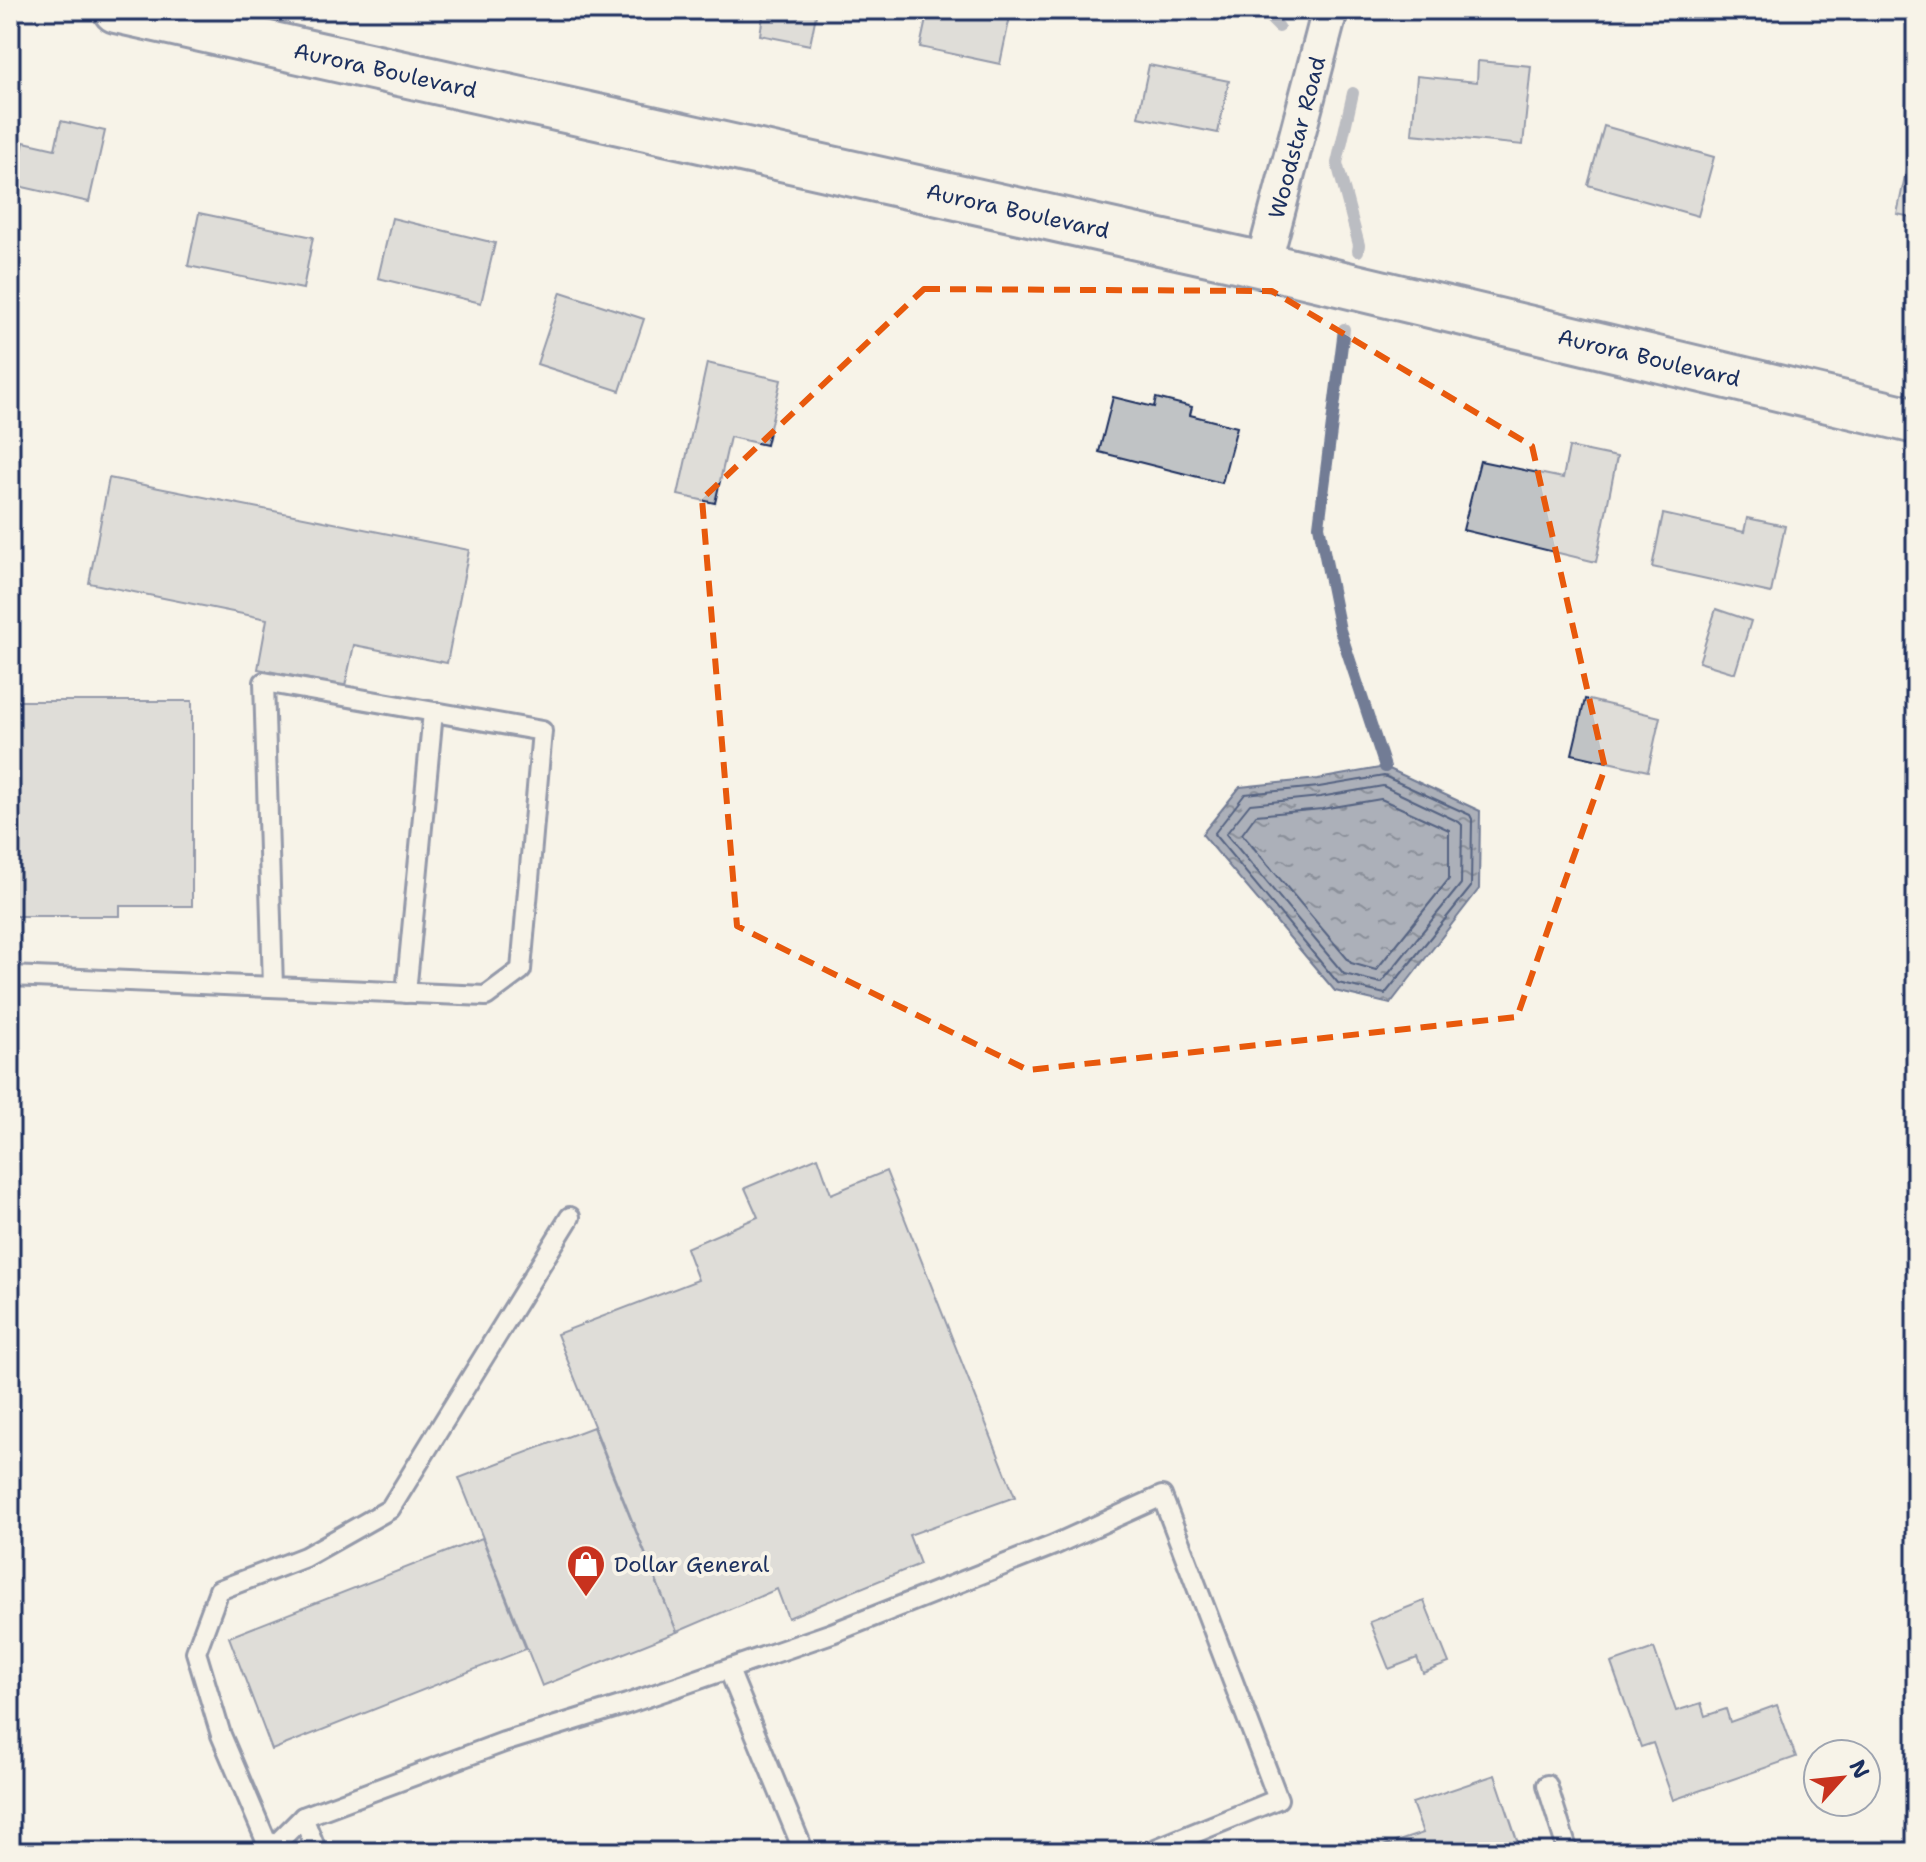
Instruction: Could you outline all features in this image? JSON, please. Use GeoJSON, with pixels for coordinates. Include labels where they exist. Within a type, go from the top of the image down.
{"type":"FeatureCollection","features":[{"type":"Feature","properties":{"kind":"street","name":"Aurora Boulevard"},"geometry":{"type":"LineString","coordinates":[[116,10],[1263,265],[1916,421]]}},
{"type":"Feature","properties":{"kind":"street","name":"Woodstar Road"},"geometry":{"type":"LineString","coordinates":[[1263,265],[1330,10]]}},
{"type":"Feature","properties":{"kind":"lane"},"geometry":{"type":"LineString","coordinates":[[10,976],[486,996],[521,970],[542,731],[264,682],[273,987]]}},
{"type":"Feature","properties":{"kind":"lane"},"geometry":{"type":"LineString","coordinates":[[406,993],[433,712]]}},
{"type":"Feature","properties":{"kind":"lane"},"geometry":{"type":"LineString","coordinates":[[570,1217],[390,1509],[305,1557],[219,1590],[196,1652],[221,1735],[269,1851],[303,1817],[504,1742],[729,1670],[1054,1545],[1162,1496],[1278,1799],[1148,1852]]}},
{"type":"Feature","properties":{"kind":"lane"},"geometry":{"type":"LineString","coordinates":[[729,1670],[804,1852]]}},
{"type":"Feature","properties":{"kind":"lane"},"geometry":{"type":"LineString","coordinates":[[1547,1785],[1568,1852]]}},
{"type":"Feature","properties":{"kind":"lane"},"geometry":{"type":"LineString","coordinates":[[303,1817],[317,1852]]}},
{"type":"Feature","properties":{"kind":"highlighted area"},"geometry":{"type":"Polygon","coordinates":[[[924,289],[1272,291],[1532,446],[1605,768],[1517,1017],[1028,1070],[737,926],[702,499],[924,289]]]}},
{"type":"Feature","properties":{"kind":"water"},"geometry":{"type":"Polygon","coordinates":[[[1385,767],[1480,811],[1479,889],[1390,1004],[1335,991],[1202,834],[1240,787],[1318,779],[1385,767]]]}},
{"type":"Feature","properties":{"kind":"building"},"geometry":{"type":"Polygon","coordinates":[[[764,10],[817,10],[810,45],[760,35],[764,10]]]}},
{"type":"Feature","properties":{"kind":"building"},"geometry":{"type":"Polygon","coordinates":[[[819,10],[867,10],[865,19],[819,10]]]}},
{"type":"Feature","properties":{"kind":"building"},"geometry":{"type":"Polygon","coordinates":[[[928,10],[1011,12],[1000,64],[920,47],[928,10]]]}},
{"type":"Feature","properties":{"kind":"building"},"geometry":{"type":"Polygon","coordinates":[[[1478,61],[1531,66],[1523,145],[1412,134],[1417,76],[1477,82],[1478,61]]]}},
{"type":"Feature","properties":{"kind":"building"},"geometry":{"type":"Polygon","coordinates":[[[1149,65],[1229,81],[1218,133],[1138,117],[1149,65]]]}},
{"type":"Feature","properties":{"kind":"building"},"geometry":{"type":"Polygon","coordinates":[[[61,121],[105,131],[89,202],[14,185],[24,142],[55,149],[61,121]]]}},
{"type":"Feature","properties":{"kind":"building"},"geometry":{"type":"Polygon","coordinates":[[[1604,126],[1714,157],[1698,216],[1588,185],[1604,126]]]}},
{"type":"Feature","properties":{"kind":"building"},"geometry":{"type":"Polygon","coordinates":[[[1911,148],[1916,149],[1916,218],[1897,214],[1911,148]]]}},
{"type":"Feature","properties":{"kind":"building"},"geometry":{"type":"Polygon","coordinates":[[[199,213],[313,237],[303,289],[188,266],[199,213]]]}},
{"type":"Feature","properties":{"kind":"building"},"geometry":{"type":"Polygon","coordinates":[[[392,218],[495,243],[481,303],[378,278],[392,218]]]}},
{"type":"Feature","properties":{"kind":"building"},"geometry":{"type":"Polygon","coordinates":[[[561,292],[644,319],[620,391],[537,364],[561,292]]]}},
{"type":"Feature","properties":{"kind":"building"},"geometry":{"type":"Polygon","coordinates":[[[707,363],[781,380],[766,445],[730,437],[715,503],[678,495],[707,363]]]}},
{"type":"Feature","properties":{"kind":"building"},"geometry":{"type":"Polygon","coordinates":[[[1113,397],[1154,407],[1156,398],[1192,407],[1190,415],[1237,427],[1222,483],[1099,452],[1113,397]]]}},
{"type":"Feature","properties":{"kind":"building"},"geometry":{"type":"Polygon","coordinates":[[[1569,447],[1617,457],[1596,562],[1463,530],[1480,461],[1563,478],[1569,447]]]}},
{"type":"Feature","properties":{"kind":"building"},"geometry":{"type":"Polygon","coordinates":[[[109,478],[469,550],[447,663],[354,645],[345,686],[258,669],[267,619],[89,583],[109,478]]]}},
{"type":"Feature","properties":{"kind":"building"},"geometry":{"type":"Polygon","coordinates":[[[1663,514],[1744,532],[1747,518],[1785,526],[1771,593],[1652,567],[1663,514]]]}},
{"type":"Feature","properties":{"kind":"building"},"geometry":{"type":"Polygon","coordinates":[[[1716,609],[1751,621],[1735,673],[1699,662],[1716,609]]]}},
{"type":"Feature","properties":{"kind":"building"},"geometry":{"type":"Polygon","coordinates":[[[1585,699],[1660,717],[1648,771],[1572,754],[1585,699]]]}},
{"type":"Feature","properties":{"kind":"building"},"geometry":{"type":"Polygon","coordinates":[[[10,701],[192,701],[192,906],[120,906],[120,916],[10,916],[10,701]]]}},
{"type":"Feature","properties":{"kind":"building"},"geometry":{"type":"Polygon","coordinates":[[[818,1157],[831,1194],[886,1171],[1015,1497],[909,1535],[920,1564],[788,1618],[777,1589],[677,1632],[557,1334],[698,1280],[686,1248],[758,1217],[745,1188],[818,1157]]]}},
{"type":"Feature","properties":{"kind":"building"},"geometry":{"type":"Polygon","coordinates":[[[593,1427],[677,1632],[542,1686],[459,1478],[593,1427]]]}},
{"type":"Feature","properties":{"kind":"building"},"geometry":{"type":"Polygon","coordinates":[[[482,1538],[526,1649],[272,1750],[229,1637],[482,1538]]]}},
{"type":"Feature","properties":{"kind":"building"},"geometry":{"type":"Polygon","coordinates":[[[1424,1601],[1449,1663],[1423,1673],[1417,1658],[1389,1669],[1370,1622],[1424,1601]]]}},
{"type":"Feature","properties":{"kind":"building"},"geometry":{"type":"Polygon","coordinates":[[[1654,1648],[1676,1711],[1701,1703],[1705,1716],[1726,1709],[1730,1722],[1777,1705],[1796,1757],[1673,1800],[1653,1743],[1641,1747],[1611,1663],[1654,1648]]]}},
{"type":"Feature","properties":{"kind":"building"},"geometry":{"type":"Polygon","coordinates":[[[1495,1775],[1521,1852],[1365,1852],[1423,1833],[1412,1803],[1495,1775]]]}},
{"type":"Feature","properties":{"kind":"waterway"},"geometry":{"type":"LineString","coordinates":[[1262,10],[1279,27]]}},
{"type":"Feature","properties":{"kind":"waterway"},"geometry":{"type":"LineString","coordinates":[[1353,93],[1337,163],[1358,251]]}},
{"type":"Feature","properties":{"kind":"waterway"},"geometry":{"type":"LineString","coordinates":[[1344,329],[1319,526],[1340,630],[1385,767]]}},
{"type":"Feature","properties":{"kind":"place","name":"Dollar General"},"geometry":{"type":"Point","coordinates":[586,1598]}}]}
